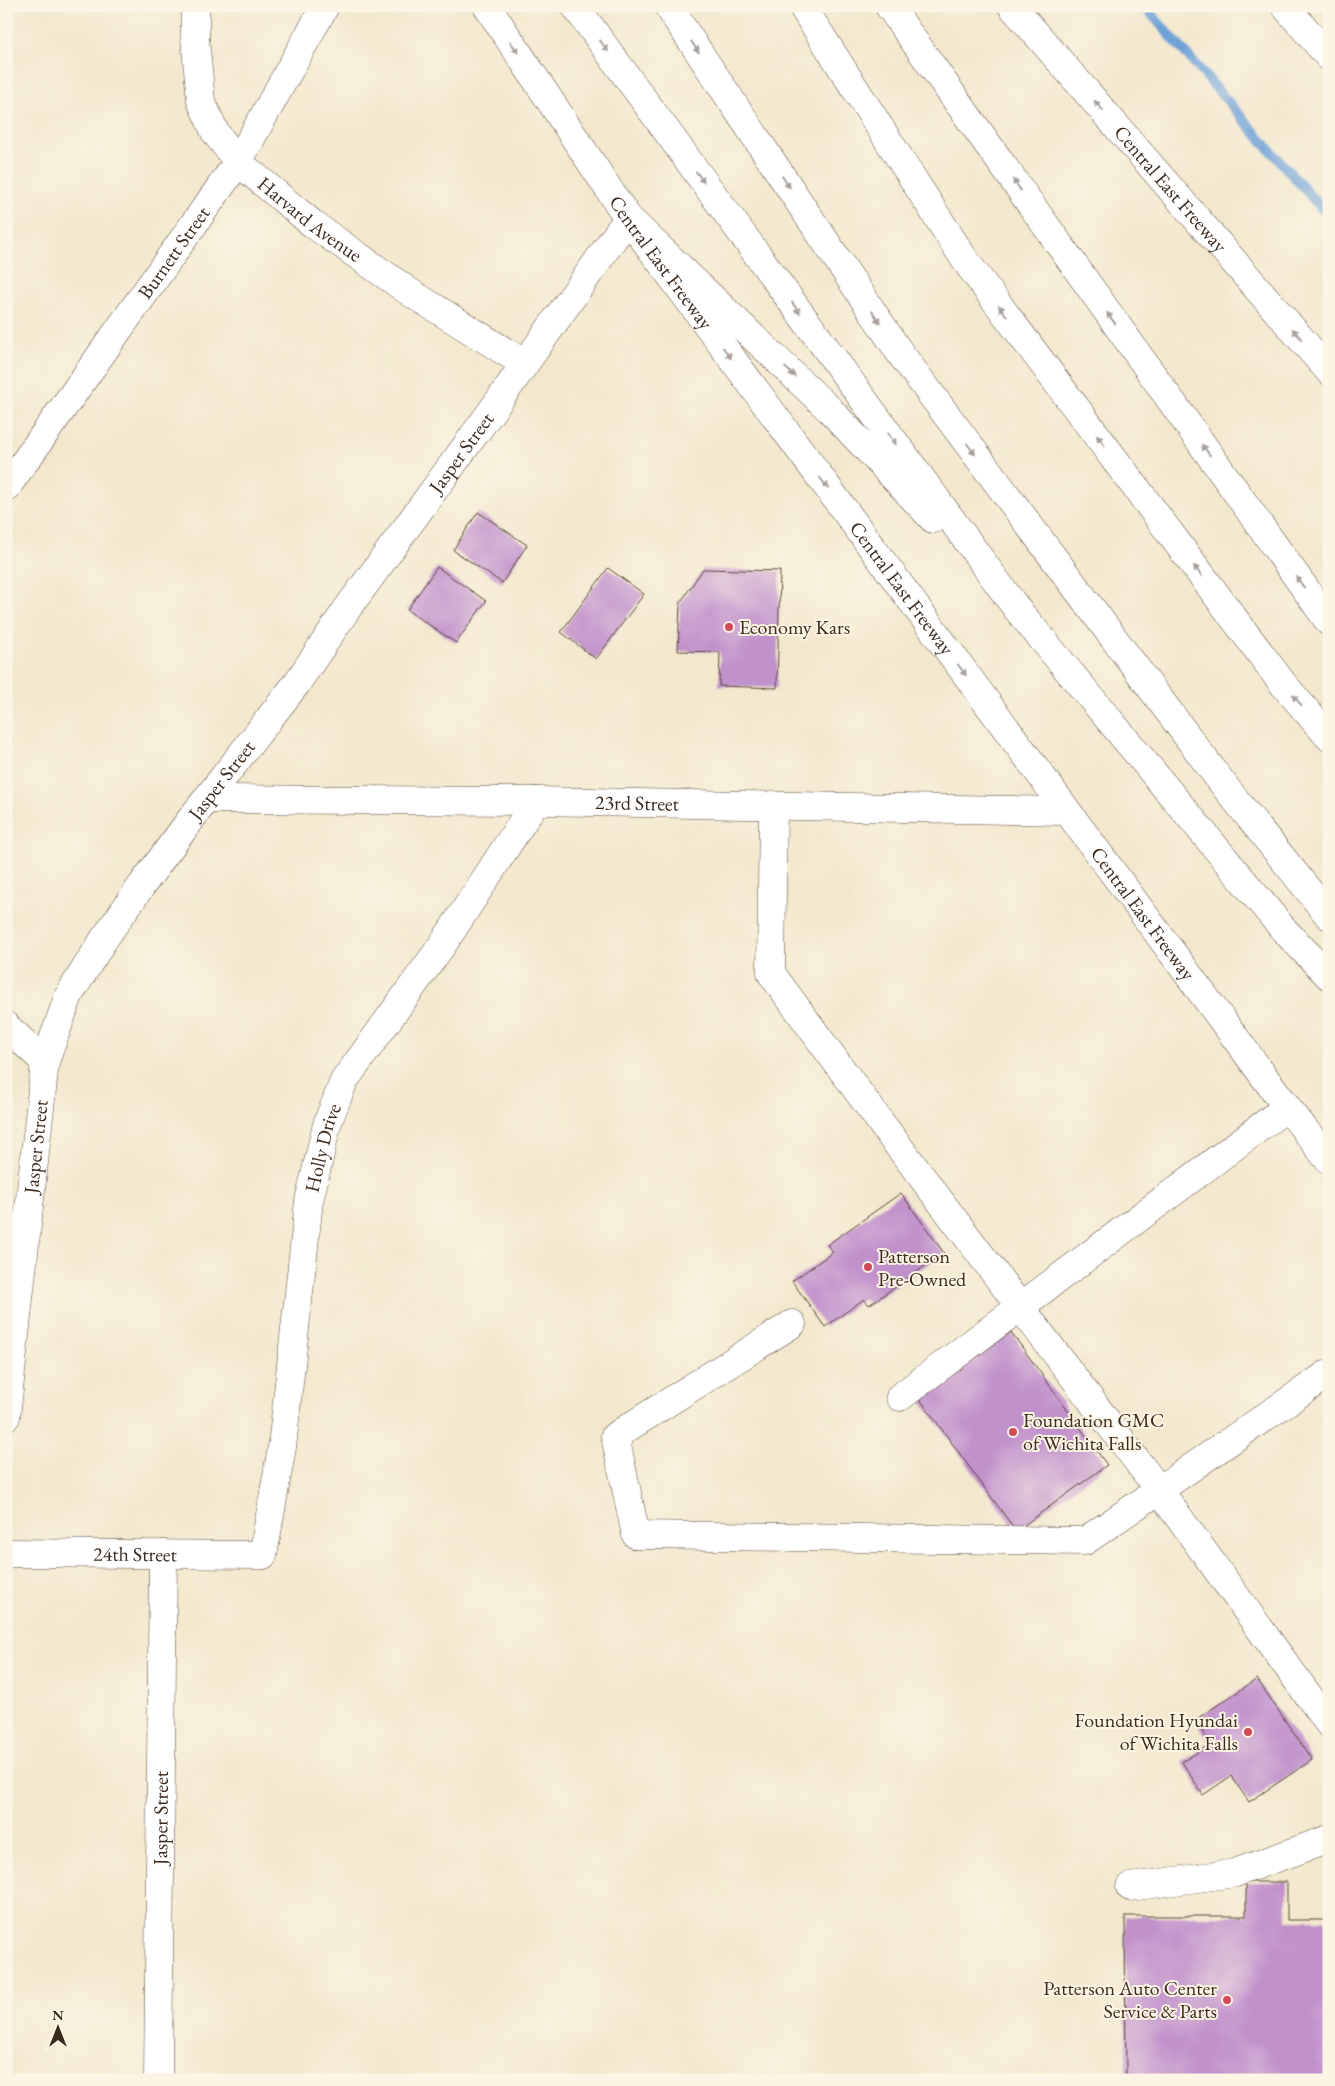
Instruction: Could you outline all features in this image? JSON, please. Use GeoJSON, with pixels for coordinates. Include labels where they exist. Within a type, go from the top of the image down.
{"type":"FeatureCollection","features":[{"type":"Feature","properties":{"kind":"main road","name":"Harvard Avenue"},"geometry":{"type":"LineString","coordinates":[[195,6],[195,38],[201,101],[215,132],[238,162],[314,225],[411,293],[525,364]]}},
{"type":"Feature","properties":{"kind":"main road","name":"Burnett Street"},"geometry":{"type":"LineString","coordinates":[[6,488],[238,162],[325,6]]}},
{"type":"Feature","properties":{"kind":"main road","name":"Central East Freeway"},"geometry":{"type":"LineString","coordinates":[[487,6],[628,218],[1066,811],[1329,1161]]}},
{"type":"Feature","properties":{"kind":"main road"},"geometry":{"type":"LineString","coordinates":[[575,6],[1017,609],[1284,931],[1329,976]]}},
{"type":"Feature","properties":{"kind":"main road"},"geometry":{"type":"LineString","coordinates":[[668,6],[900,353],[1226,788],[1329,916]]}},
{"type":"Feature","properties":{"kind":"main road"},"geometry":{"type":"LineString","coordinates":[[802,6],[965,260],[1284,685],[1329,737]]}},
{"type":"Feature","properties":{"kind":"main road"},"geometry":{"type":"LineString","coordinates":[[889,6],[1329,622]]}},
{"type":"Feature","properties":{"kind":"main road","name":"Central East Freeway"},"geometry":{"type":"LineString","coordinates":[[1012,6],[1329,372]]}},
{"type":"Feature","properties":{"kind":"main road"},"geometry":{"type":"LineString","coordinates":[[1285,6],[1329,57]]}},
{"type":"Feature","properties":{"kind":"main road","name":"Jasper Street"},"geometry":{"type":"LineString","coordinates":[[6,1417],[45,1062],[69,996],[85,968],[142,885],[297,683],[347,609],[525,364],[628,218]]}},
{"type":"Feature","properties":{"kind":"main road"},"geometry":{"type":"LineString","coordinates":[[628,218],[830,410],[1017,609]]}},
{"type":"Feature","properties":{"kind":"main road","name":"23rd Street"},"geometry":{"type":"LineString","coordinates":[[208,799],[536,801],[1066,811]]}},
{"type":"Feature","properties":{"kind":"main road","name":"Holly Drive"},"geometry":{"type":"LineString","coordinates":[[263,1555],[282,1447],[309,1201],[328,1124],[344,1081],[443,944],[536,801]]}},
{"type":"Feature","properties":{"kind":"main road"},"geometry":{"type":"LineString","coordinates":[[773,805],[771,973],[1020,1308],[1159,1490],[1329,1724]]}},
{"type":"Feature","properties":{"kind":"main road"},"geometry":{"type":"LineString","coordinates":[[6,1026],[45,1062]]}},
{"type":"Feature","properties":{"kind":"main road"},"geometry":{"type":"LineString","coordinates":[[900,1397],[1287,1107]]}},
{"type":"Feature","properties":{"kind":"main road"},"geometry":{"type":"LineString","coordinates":[[792,1324],[615,1436],[636,1535],[1085,1541],[1329,1373]]}},
{"type":"Feature","properties":{"kind":"main road","name":"24th Street"},"geometry":{"type":"LineString","coordinates":[[6,1553],[263,1555]]}},
{"type":"Feature","properties":{"kind":"main road","name":"Jasper Street"},"geometry":{"type":"LineString","coordinates":[[158,2080],[162,1554]]}},
{"type":"Feature","properties":{"kind":"main road"},"geometry":{"type":"LineString","coordinates":[[1130,1887],[1235,1873],[1329,1839]]}},
{"type":"Feature","properties":{"kind":"building"},"geometry":{"type":"Polygon","coordinates":[[[478,512],[527,545],[502,583],[453,550],[478,512]]]}},
{"type":"Feature","properties":{"kind":"building"},"geometry":{"type":"Polygon","coordinates":[[[437,567],[486,601],[456,643],[407,610],[437,567]]]}},
{"type":"Feature","properties":{"kind":"building"},"geometry":{"type":"Polygon","coordinates":[[[608,568],[644,594],[596,659],[561,632],[608,568]]]}},
{"type":"Feature","properties":{"kind":"building","name":"Economy Kars"},"geometry":{"type":"Polygon","coordinates":[[[703,569],[780,571],[777,688],[719,686],[720,652],[678,651],[680,603],[703,569]]]}},
{"type":"Feature","properties":{"kind":"building","name":"Patterson Pre-Owned"},"geometry":{"type":"Polygon","coordinates":[[[901,1193],[944,1253],[869,1305],[864,1299],[825,1327],[792,1281],[833,1252],[827,1245],[901,1193]]]}},
{"type":"Feature","properties":{"kind":"building","name":"Foundation GMC of Wichita Falls"},"geometry":{"type":"Polygon","coordinates":[[[1011,1332],[1107,1465],[1016,1531],[919,1398],[1011,1332]]]}},
{"type":"Feature","properties":{"kind":"building","name":"Foundation Hyundai of Wichita Falls"},"geometry":{"type":"Polygon","coordinates":[[[1257,1679],[1312,1760],[1249,1802],[1231,1776],[1203,1795],[1182,1762],[1210,1744],[1195,1720],[1257,1679]]]}},
{"type":"Feature","properties":{"kind":"building","name":"Patterson Auto Center Service & Parts"},"geometry":{"type":"Polygon","coordinates":[[[1246,1882],[1287,1882],[1287,1920],[1329,1920],[1329,2080],[1126,2080],[1125,1916],[1246,1916],[1246,1882]]]}},
{"type":"Feature","properties":{"kind":"waterway"},"geometry":{"type":"LineString","coordinates":[[1141,6],[1146,8],[1329,217]]}},
{"type":"Feature","properties":{"kind":"place","name":"Economy Kars"},"geometry":{"type":"Point","coordinates":[729,627]}},
{"type":"Feature","properties":{"kind":"place","name":"Patterson Pre-Owned"},"geometry":{"type":"Point","coordinates":[868,1267]}},
{"type":"Feature","properties":{"kind":"place","name":"Foundation GMC of Wichita Falls"},"geometry":{"type":"Point","coordinates":[1013,1432]}},
{"type":"Feature","properties":{"kind":"place","name":"Foundation Hyundai of Wichita Falls"},"geometry":{"type":"Point","coordinates":[1248,1732]}},
{"type":"Feature","properties":{"kind":"place","name":"Patterson Auto Center Service & Parts"},"geometry":{"type":"Point","coordinates":[1227,2000]}}]}
